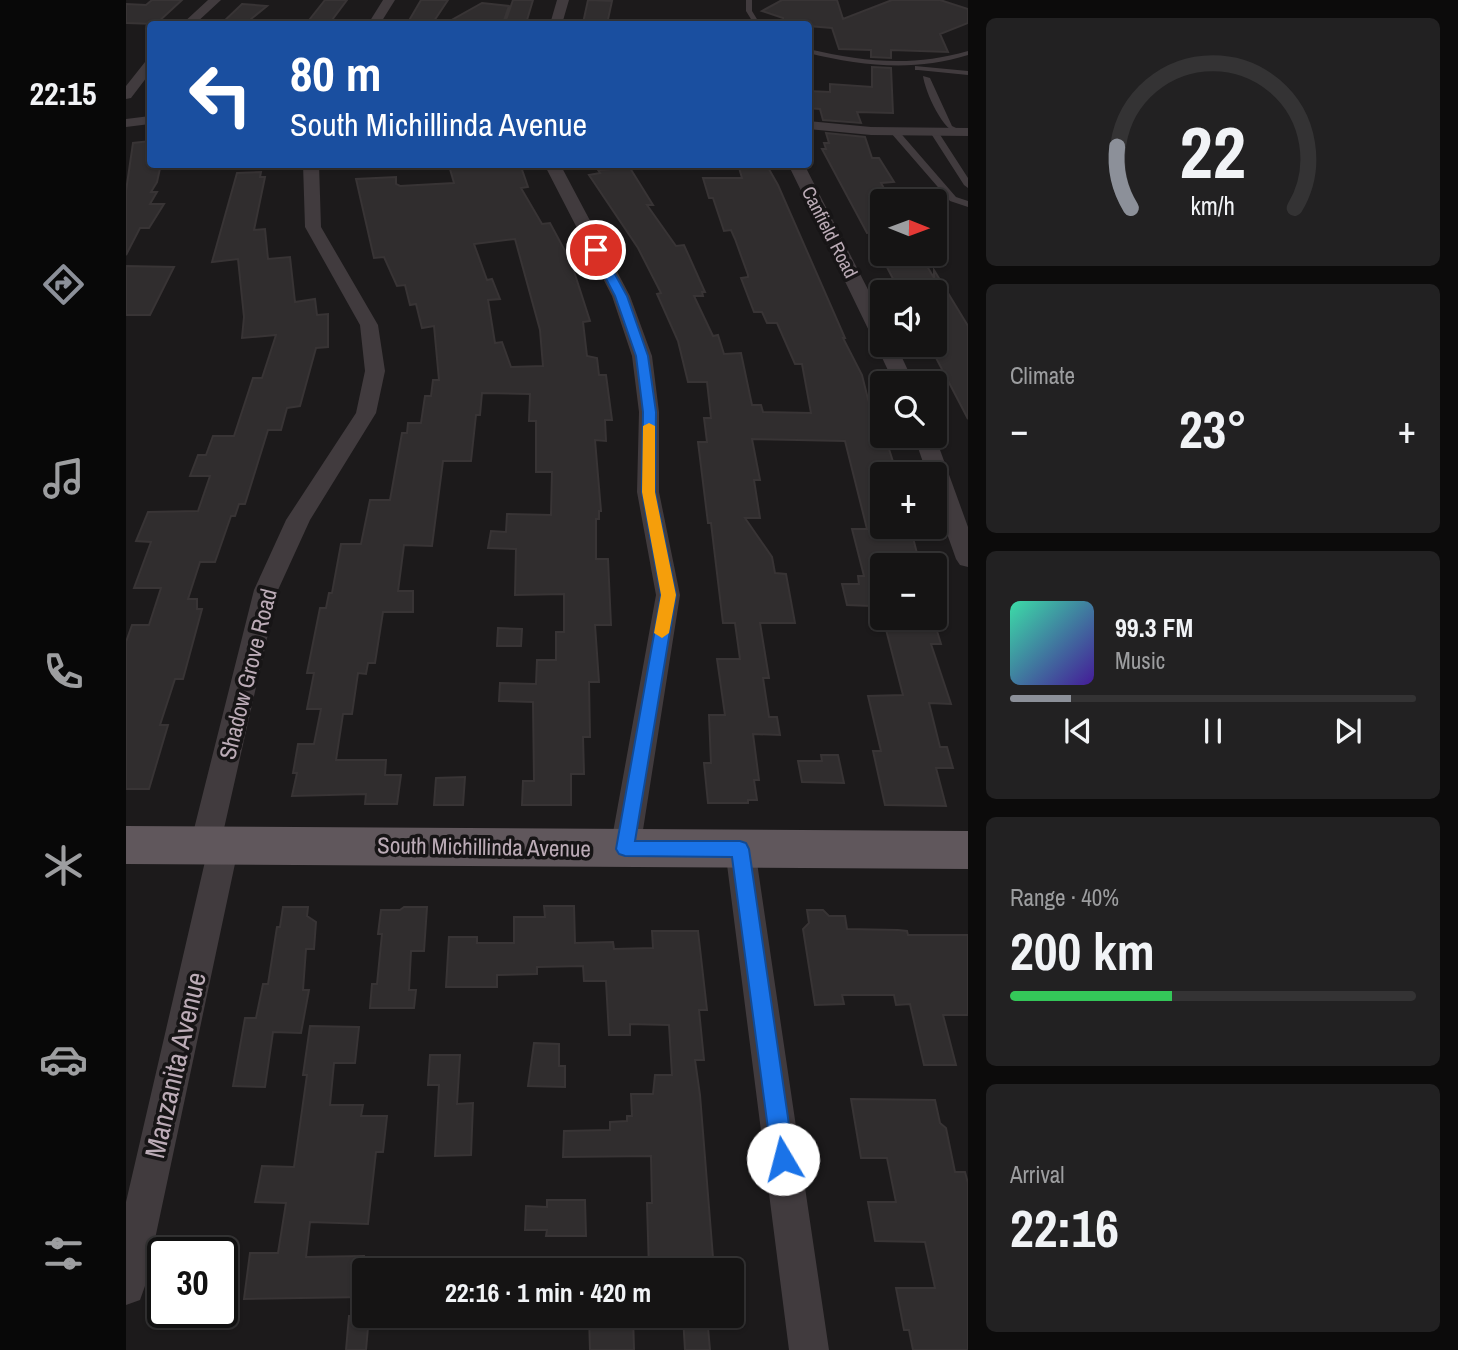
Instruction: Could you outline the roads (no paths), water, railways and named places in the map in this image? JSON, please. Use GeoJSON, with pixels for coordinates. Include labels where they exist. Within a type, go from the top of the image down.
{"type":"FeatureCollection","features":[{"type":"Feature","properties":{"kind":"main road","name":"South Michillinda Avenue"},"geometry":{"type":"LineString","coordinates":[[126,845],[968,850]]}},
{"type":"Feature","properties":{"kind":"street"},"geometry":{"type":"LineString","coordinates":[[191,21],[215,0]]}},
{"type":"Feature","properties":{"kind":"street"},"geometry":{"type":"LineString","coordinates":[[376,21],[389,0]]}},
{"type":"Feature","properties":{"kind":"street"},"geometry":{"type":"LineString","coordinates":[[557,21],[563,0]]}},
{"type":"Feature","properties":{"kind":"street"},"geometry":{"type":"LineString","coordinates":[[126,95],[147,69]]}},
{"type":"Feature","properties":{"kind":"street"},"geometry":{"type":"LineString","coordinates":[[126,122],[147,120]]}},
{"type":"Feature","properties":{"kind":"street"},"geometry":{"type":"LineString","coordinates":[[812,125],[962,132]]}},
{"type":"Feature","properties":{"kind":"street","name":"Shadow Grove Road"},"geometry":{"type":"LineString","coordinates":[[215,845],[267,590],[298,520],[366,413],[375,371],[369,325],[313,227],[311,168]]}},
{"type":"Feature","properties":{"kind":"street"},"geometry":{"type":"LineString","coordinates":[[554,168],[621,296],[642,356],[649,412],[648,492],[668,595],[625,849]]}},
{"type":"Feature","properties":{"kind":"street","name":"Canfield Road"},"geometry":{"type":"LineString","coordinates":[[798,168],[870,312]]}},
{"type":"Feature","properties":{"kind":"street"},"geometry":{"type":"LineString","coordinates":[[928,448],[968,559]]}},
{"type":"Feature","properties":{"kind":"street","name":"Manzanita Avenue"},"geometry":{"type":"LineString","coordinates":[[126,1286],[215,845]]}},
{"type":"Feature","properties":{"kind":"street"},"geometry":{"type":"LineString","coordinates":[[740,849],[809,1350]]}},
{"type":"Feature","properties":{"kind":"lane"},"geometry":{"type":"LineString","coordinates":[[749,0],[749,11],[755,21]]}},
{"type":"Feature","properties":{"kind":"lane"},"geometry":{"type":"LineString","coordinates":[[812,52],[967,78]]}},
{"type":"Feature","properties":{"kind":"lane"},"geometry":{"type":"LineString","coordinates":[[826,66],[892,65],[950,60],[968,53]]}},
{"type":"Feature","properties":{"kind":"lane"},"geometry":{"type":"LineString","coordinates":[[926,78],[946,122],[962,132]]}},
{"type":"Feature","properties":{"kind":"lane"},"geometry":{"type":"LineString","coordinates":[[894,131],[953,200],[968,204]]}},
{"type":"Feature","properties":{"kind":"lane"},"geometry":{"type":"LineString","coordinates":[[934,132],[968,185]]}}]}
